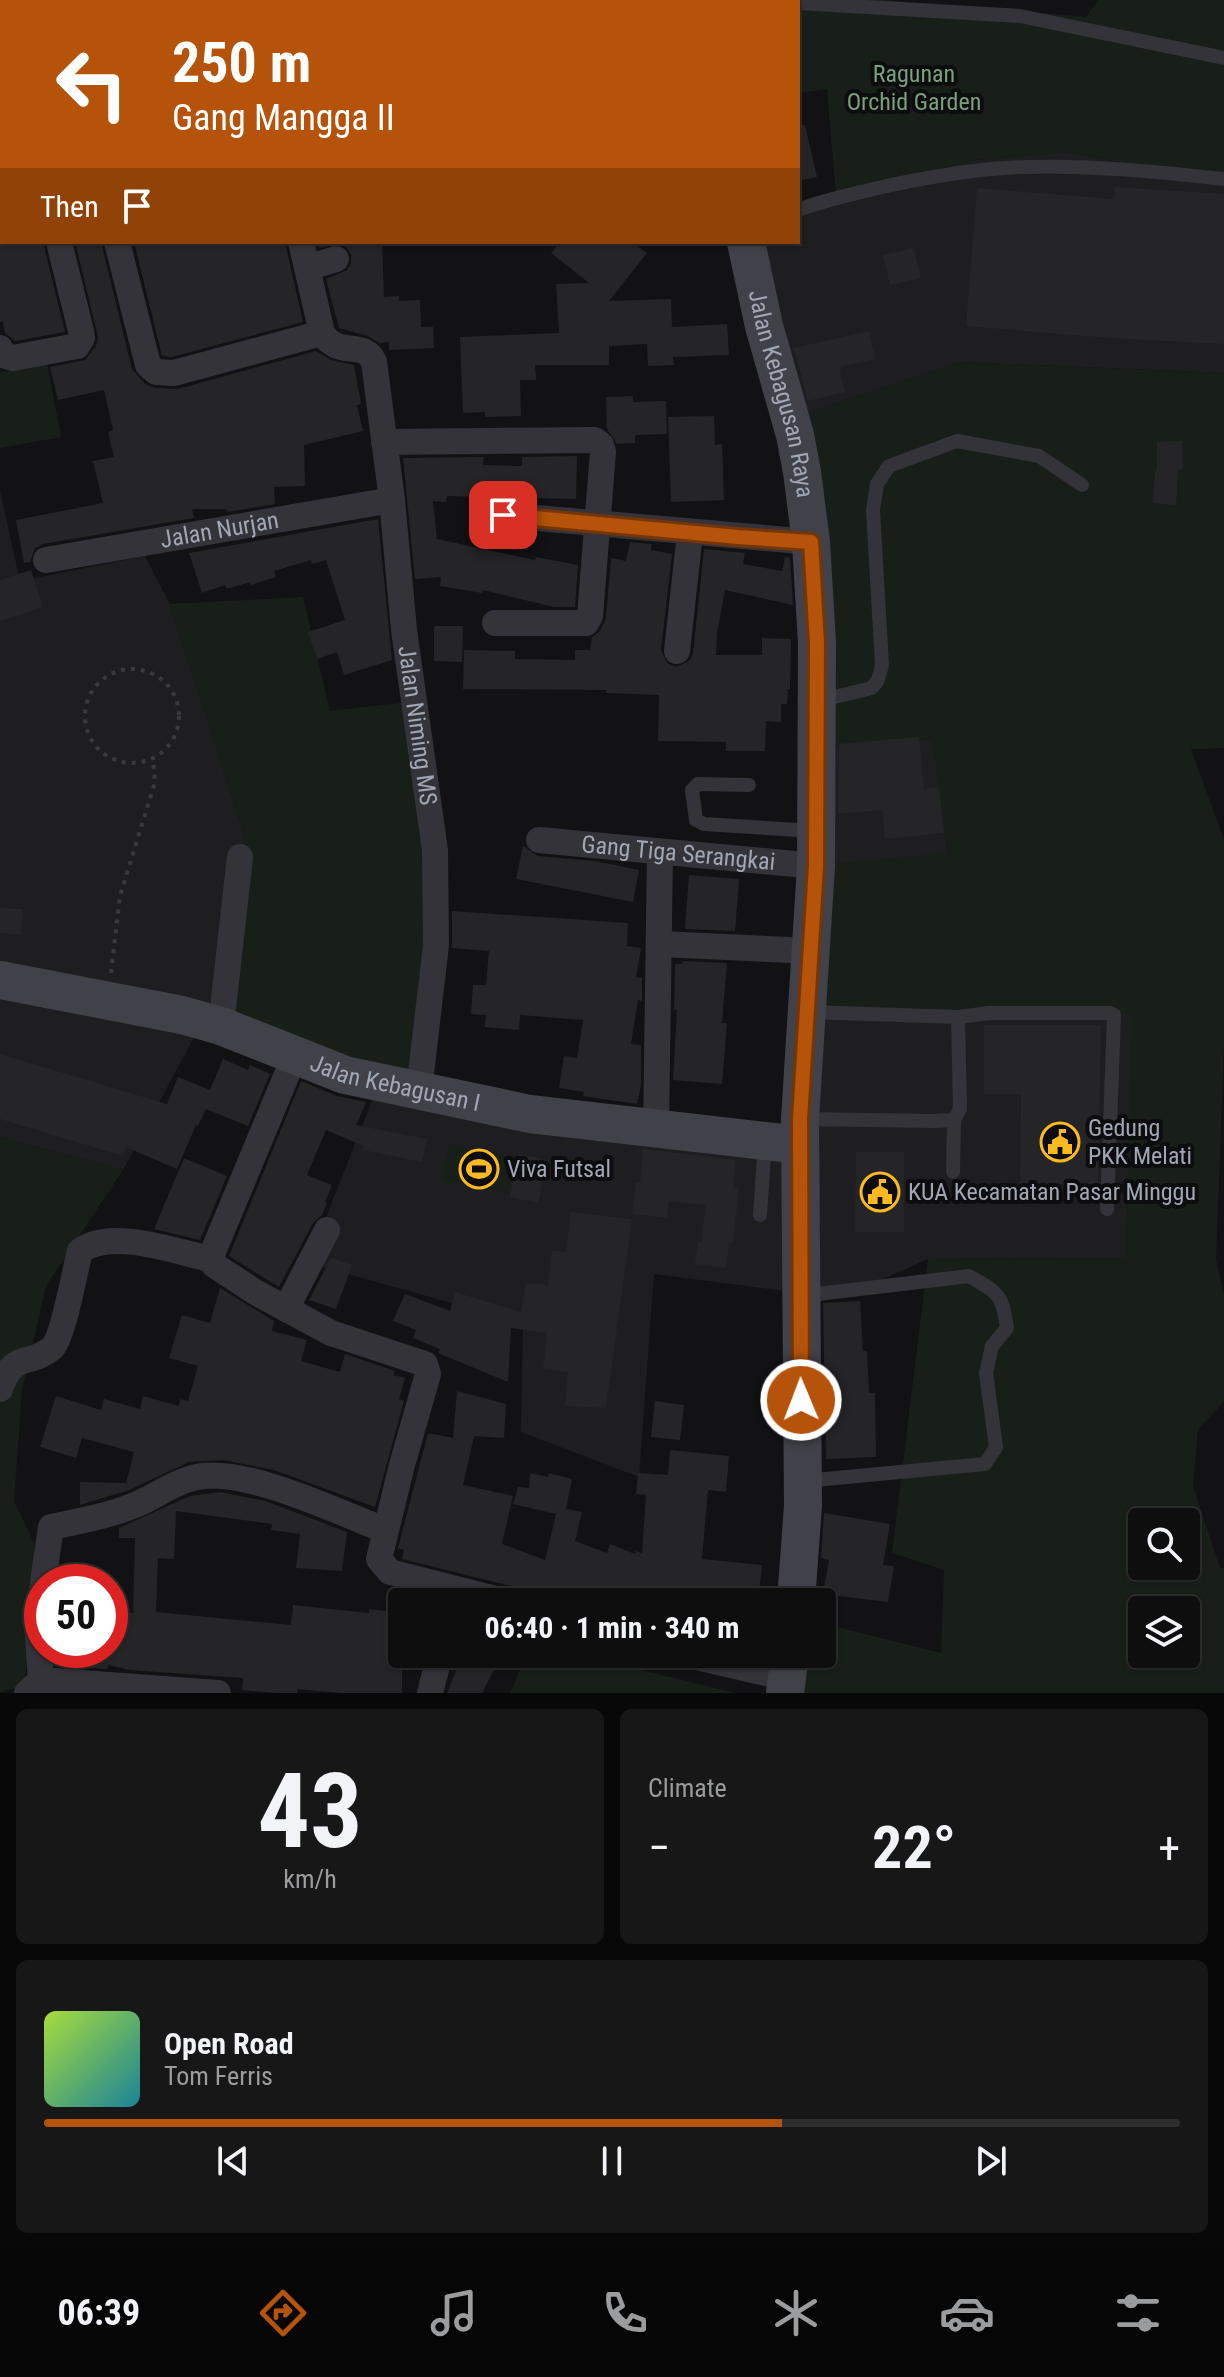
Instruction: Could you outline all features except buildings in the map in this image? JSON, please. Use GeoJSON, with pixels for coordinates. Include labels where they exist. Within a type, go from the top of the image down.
{"type":"FeatureCollection","features":[{"type":"Feature","properties":{"kind":"main road","name":"Jalan Kebagusan Raya"},"geometry":{"type":"LineString","coordinates":[[746,244],[764,326],[795,435],[811,542],[817,701],[816,849],[807,1012],[788,1135],[801,1296],[803,1481],[797,1588]]}},
{"type":"Feature","properties":{"kind":"main road","name":"Jalan Kebagusan I"},"geometry":{"type":"LineString","coordinates":[[0,980],[182,1015],[221,1026],[345,1075],[530,1114],[656,1130],[788,1135]]}},
{"type":"Feature","properties":{"kind":"street"},"geometry":{"type":"LineString","coordinates":[[7,353],[77,346],[81,340],[59,244]]}},
{"type":"Feature","properties":{"kind":"street"},"geometry":{"type":"LineString","coordinates":[[118,244],[148,365],[156,372],[174,373],[322,333],[301,244]]}},
{"type":"Feature","properties":{"kind":"street"},"geometry":{"type":"LineString","coordinates":[[307,268],[336,259]]}},
{"type":"Feature","properties":{"kind":"street","name":"Jalan Niming MS"},"geometry":{"type":"LineString","coordinates":[[322,333],[328,343],[338,348],[363,350],[371,354],[392,500],[404,630],[437,878],[436,945],[419,1091]]}},
{"type":"Feature","properties":{"kind":"street"},"geometry":{"type":"LineString","coordinates":[[384,442],[600,442],[603,452],[590,616],[586,623],[495,623]]}},
{"type":"Feature","properties":{"kind":"street","name":"Jalan Nurjan"},"geometry":{"type":"LineString","coordinates":[[46,560],[392,500]]}},
{"type":"Feature","properties":{"kind":"street"},"geometry":{"type":"LineString","coordinates":[[503,515],[811,542]]}},
{"type":"Feature","properties":{"kind":"street"},"geometry":{"type":"LineString","coordinates":[[677,651],[690,533]]}},
{"type":"Feature","properties":{"kind":"street","name":"Gang Tiga Serangkai"},"geometry":{"type":"LineString","coordinates":[[539,840],[660,852],[816,849]]}},
{"type":"Feature","properties":{"kind":"street"},"geometry":{"type":"LineString","coordinates":[[656,1130],[660,852]]}},
{"type":"Feature","properties":{"kind":"street"},"geometry":{"type":"LineString","coordinates":[[221,1026],[240,857]]}},
{"type":"Feature","properties":{"kind":"street"},"geometry":{"type":"LineString","coordinates":[[660,944],[811,951]]}},
{"type":"Feature","properties":{"kind":"street"},"geometry":{"type":"LineString","coordinates":[[210,1259],[295,1055]]}},
{"type":"Feature","properties":{"kind":"street"},"geometry":{"type":"LineString","coordinates":[[286,1309],[327,1230]]}},
{"type":"Feature","properties":{"kind":"street"},"geometry":{"type":"LineString","coordinates":[[0,1389],[5,1374],[13,1364],[45,1352],[58,1340],[80,1251],[90,1243],[117,1240],[210,1259],[214,1265],[331,1333],[422,1362],[428,1367],[379,1559],[390,1572],[436,1588]]}},
{"type":"Feature","properties":{"kind":"street"},"geometry":{"type":"LineString","coordinates":[[46,1564],[51,1527],[121,1511],[184,1480],[203,1476],[232,1477],[263,1484],[385,1530]]}},
{"type":"Feature","properties":{"kind":"street"},"geometry":{"type":"LineString","coordinates":[[430,1693],[436,1668]]}},
{"type":"Feature","properties":{"kind":"street"},"geometry":{"type":"LineString","coordinates":[[753,1668],[787,1675]]}},
{"type":"Feature","properties":{"kind":"street"},"geometry":{"type":"LineString","coordinates":[[34,1686],[218,1693]]}},
{"type":"Feature","properties":{"kind":"lane"},"geometry":{"type":"LineString","coordinates":[[800,3],[1020,16],[1224,58]]}},
{"type":"Feature","properties":{"kind":"lane"},"geometry":{"type":"LineString","coordinates":[[800,209],[890,185],[963,172],[1027,167],[1118,170],[1224,179]]}},
{"type":"Feature","properties":{"kind":"lane"},"geometry":{"type":"LineString","coordinates":[[817,701],[872,688],[878,680],[882,665],[873,510],[877,484],[889,466],[957,441],[1039,456],[1082,485]]}},
{"type":"Feature","properties":{"kind":"lane"},"geometry":{"type":"LineString","coordinates":[[749,785],[698,784],[692,790],[696,820],[816,849]]}},
{"type":"Feature","properties":{"kind":"lane"},"geometry":{"type":"LineString","coordinates":[[807,1012],[822,1015],[958,1017],[989,1013],[1114,1015],[1107,1209]]}},
{"type":"Feature","properties":{"kind":"lane"},"geometry":{"type":"LineString","coordinates":[[953,1172],[954,1120],[960,1109],[958,1017]]}},
{"type":"Feature","properties":{"kind":"lane"},"geometry":{"type":"LineString","coordinates":[[760,1215],[788,1135],[954,1120]]}},
{"type":"Feature","properties":{"kind":"lane"},"geometry":{"type":"LineString","coordinates":[[801,1296],[969,1276],[987,1286],[1003,1302],[1007,1328],[992,1346],[986,1373],[996,1447],[985,1464],[803,1481]]}},
{"type":"Feature","properties":{"kind":"path"},"geometry":{"type":"LineString","coordinates":[[122,669],[145,670],[165,681],[177,701],[179,723],[170,744],[153,759],[130,763],[108,757],[92,741],[84,720],[88,697],[101,679],[122,669]]}},
{"type":"Feature","properties":{"kind":"path"},"geometry":{"type":"LineString","coordinates":[[107,999],[120,896],[155,782],[153,759]]}},
{"type":"Feature","properties":{"kind":"shaded area"},"geometry":{"type":"Polygon","coordinates":[[[1072,152],[1224,186],[1224,373],[960,362],[801,415],[759,244],[800,244],[800,206],[975,160],[1072,152]]]}},
{"type":"Feature","properties":{"kind":"shaded area"},"geometry":{"type":"Polygon","coordinates":[[[0,491],[20,581],[145,556],[170,604],[249,850],[208,1011],[123,1170],[0,1137],[0,491]]]}},
{"type":"Feature","properties":{"kind":"shaded area"},"geometry":{"type":"Polygon","coordinates":[[[933,739],[948,854],[822,865],[829,745],[933,739]]]}},
{"type":"Feature","properties":{"kind":"shaded area"},"geometry":{"type":"Polygon","coordinates":[[[820,1014],[1133,1014],[1126,1258],[928,1259],[840,1298],[654,1274],[639,1477],[521,1432],[523,1323],[308,1263],[383,1073],[809,1142],[820,1014]]]}},
{"type":"Feature","properties":{"kind":"green space","name":"Ragunan Orchid Garden"},"geometry":{"type":"Polygon","coordinates":[[[800,0],[885,0],[1086,17],[1098,0],[1224,0],[1224,186],[1072,152],[974,160],[836,195],[827,89],[800,93],[800,0]]]}},
{"type":"Feature","properties":{"kind":"green space"},"geometry":{"type":"Polygon","coordinates":[[[960,362],[1224,373],[1224,748],[1191,749],[1224,840],[1224,1046],[1216,1259],[1224,1296],[1224,1402],[1198,1429],[1193,1486],[1220,1568],[1224,1568],[1224,1693],[787,1693],[790,1668],[836,1668],[836,1627],[941,1653],[944,1570],[892,1553],[928,1259],[1126,1258],[1132,1014],[820,1014],[822,865],[948,853],[932,739],[829,745],[801,415],[960,362]]]}},
{"type":"Feature","properties":{"kind":"green space"},"geometry":{"type":"Polygon","coordinates":[[[47,363],[61,437],[0,448],[0,372],[47,363]]]}},
{"type":"Feature","properties":{"kind":"green space"},"geometry":{"type":"Polygon","coordinates":[[[303,597],[330,711],[409,702],[428,835],[434,1083],[208,1011],[249,850],[170,604],[303,597]]]}},
{"type":"Feature","properties":{"kind":"green space"},"geometry":{"type":"Polygon","coordinates":[[[0,1137],[123,1170],[46,1286],[22,1390],[14,1501],[40,1556],[39,1564],[24,1564],[24,1686],[0,1692],[0,1137]]]}},
{"type":"Feature","properties":{"kind":"green space","name":"Viva Futsal"},"geometry":{"type":"Polygon","coordinates":[[[449,1144],[516,1158],[509,1194],[442,1180],[449,1144]]]}},
{"type":"Feature","properties":{"kind":"green space"},"geometry":{"type":"Polygon","coordinates":[[[521,1668],[634,1668],[735,1693],[510,1693],[521,1668]]]}},
{"type":"Feature","properties":{"kind":"place","name":"Gedung PKK Melati"},"geometry":{"type":"Point","coordinates":[1060,1142]}},
{"type":"Feature","properties":{"kind":"place","name":"Viva Futsal"},"geometry":{"type":"Point","coordinates":[479,1169]}},
{"type":"Feature","properties":{"kind":"place","name":"KUA Kecamatan Pasar Minggu"},"geometry":{"type":"Point","coordinates":[880,1192]}},
{"type":"Feature","properties":{"kind":"route"},"geometry":{"type":"LineString","coordinates":[[503,515],[811,542],[817,643],[816,866],[800,1119],[801,1400]]}}]}
